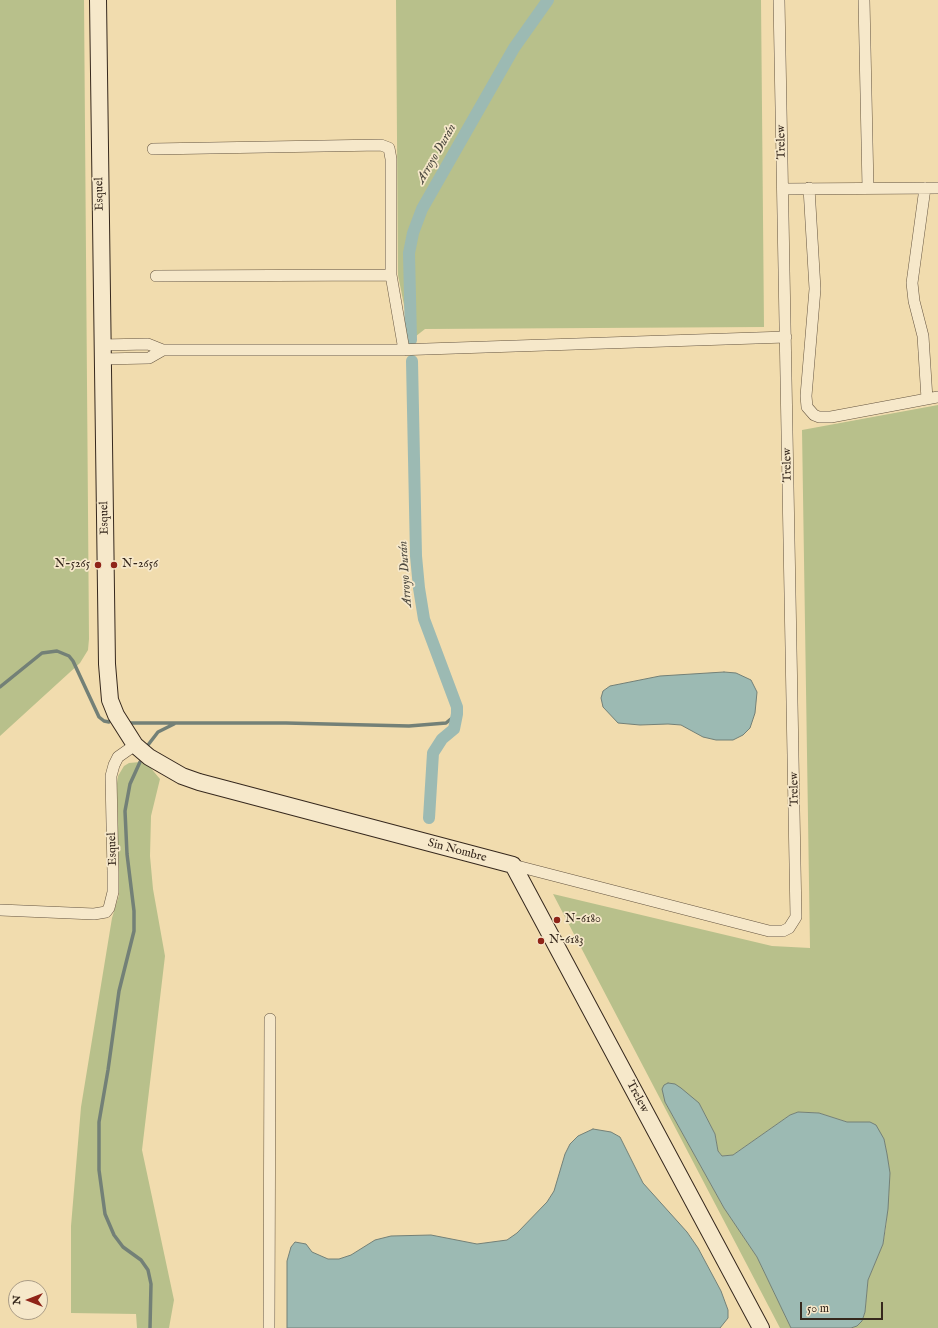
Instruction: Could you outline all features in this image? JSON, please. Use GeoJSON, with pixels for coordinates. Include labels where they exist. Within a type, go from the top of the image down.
{"type":"FeatureCollection","features":[{"type":"Feature","properties":{"kind":"main road","name":"Esquel"},"geometry":{"type":"LineString","coordinates":[[98,0],[108,682],[110,700],[116,715],[124,730],[135,744]]}},
{"type":"Feature","properties":{"kind":"main road","name":"Sin Nombre"},"geometry":{"type":"LineString","coordinates":[[135,744],[149,757],[165,767],[199,782],[513,865]]}},
{"type":"Feature","properties":{"kind":"main road","name":"Trelew"},"geometry":{"type":"LineString","coordinates":[[513,865],[762,1328]]}},
{"type":"Feature","properties":{"kind":"street","name":"Trelew"},"geometry":{"type":"LineString","coordinates":[[779,0],[797,909],[794,924],[789,928]]}},
{"type":"Feature","properties":{"kind":"street"},"geometry":{"type":"LineString","coordinates":[[864,0],[868,188]]}},
{"type":"Feature","properties":{"kind":"street"},"geometry":{"type":"LineString","coordinates":[[153,149],[385,146],[391,153],[392,159],[391,275],[404,350]]}},
{"type":"Feature","properties":{"kind":"street"},"geometry":{"type":"LineString","coordinates":[[809,188],[815,289],[806,396],[807,407],[819,417],[831,417],[933,398],[923,336],[913,292],[913,272],[925,188]]}},
{"type":"Feature","properties":{"kind":"street"},"geometry":{"type":"LineString","coordinates":[[783,189],[938,188]]}},
{"type":"Feature","properties":{"kind":"street"},"geometry":{"type":"LineString","coordinates":[[156,276],[391,275]]}},
{"type":"Feature","properties":{"kind":"street"},"geometry":{"type":"LineString","coordinates":[[102,352],[148,344],[163,350],[404,350],[786,337]]}},
{"type":"Feature","properties":{"kind":"street","name":"Esquel"},"geometry":{"type":"LineString","coordinates":[[0,910],[94,914],[106,912],[109,908],[113,892],[111,776],[118,757],[135,744]]}},
{"type":"Feature","properties":{"kind":"street","name":"Sin Nombre"},"geometry":{"type":"LineString","coordinates":[[513,865],[769,930],[783,931],[789,928]]}},
{"type":"Feature","properties":{"kind":"street"},"geometry":{"type":"LineString","coordinates":[[269,1328],[270,1019]]}},
{"type":"Feature","properties":{"kind":"green space"},"geometry":{"type":"Polygon","coordinates":[[[0,0],[84,0],[89,639],[88,650],[80,663],[0,736],[0,0]]]}},
{"type":"Feature","properties":{"kind":"green space"},"geometry":{"type":"Polygon","coordinates":[[[396,0],[761,0],[764,327],[425,329],[411,340],[398,275],[396,0]]]}},
{"type":"Feature","properties":{"kind":"green space"},"geometry":{"type":"Polygon","coordinates":[[[938,405],[938,1328],[851,1328],[857,1326],[862,1321],[865,1312],[868,1280],[883,1244],[886,1227],[890,1173],[884,1139],[863,1122],[847,1122],[819,1113],[798,1112],[790,1115],[733,1155],[722,1156],[718,1151],[715,1134],[699,1103],[665,1102],[724,1208],[757,1257],[791,1328],[780,1328],[553,894],[772,946],[810,948],[802,430],[938,405]]]}},
{"type":"Feature","properties":{"kind":"green space"},"geometry":{"type":"Polygon","coordinates":[[[140,762],[149,766],[160,779],[151,816],[150,856],[153,889],[165,956],[142,1150],[174,1300],[169,1328],[137,1328],[136,1314],[71,1313],[71,1226],[81,1107],[112,918],[119,895],[117,783],[118,776],[124,766],[129,763],[140,762]]]}},
{"type":"Feature","properties":{"kind":"water"},"geometry":{"type":"Polygon","coordinates":[[[724,672],[736,673],[751,680],[757,692],[755,713],[750,728],[743,735],[733,740],[716,740],[703,737],[681,725],[640,725],[618,723],[603,707],[601,698],[603,691],[610,686],[660,676],[724,672]]]}},
{"type":"Feature","properties":{"kind":"water"},"geometry":{"type":"Polygon","coordinates":[[[668,1083],[675,1084],[699,1103],[715,1134],[718,1151],[722,1156],[733,1155],[790,1115],[798,1112],[819,1113],[847,1122],[870,1122],[876,1125],[884,1139],[890,1173],[888,1209],[883,1244],[868,1280],[865,1312],[862,1321],[857,1326],[851,1328],[791,1328],[757,1257],[724,1208],[665,1102],[662,1089],[664,1085],[668,1083]]]}},
{"type":"Feature","properties":{"kind":"water"},"geometry":{"type":"Polygon","coordinates":[[[593,1129],[611,1132],[620,1137],[643,1183],[687,1232],[698,1248],[721,1291],[728,1310],[728,1318],[720,1328],[287,1328],[287,1261],[291,1247],[295,1242],[306,1244],[312,1252],[328,1259],[339,1259],[351,1255],[375,1240],[391,1236],[431,1235],[477,1244],[507,1240],[517,1233],[547,1202],[554,1191],[565,1154],[570,1144],[578,1136],[593,1129]]]}},
{"type":"Feature","properties":{"kind":"waterway","name":"Arroyo Durán"},"geometry":{"type":"LineString","coordinates":[[411,340],[409,253],[413,233],[422,209],[514,48],[548,0]]}},
{"type":"Feature","properties":{"kind":"waterway","name":"Arroyo Durán"},"geometry":{"type":"LineString","coordinates":[[412,361],[416,556],[419,588],[424,619],[457,707],[454,729],[442,739],[433,753],[429,818]]}},
{"type":"Feature","properties":{"kind":"waterway"},"geometry":{"type":"LineString","coordinates":[[0,687],[42,653],[57,651],[69,656],[73,661],[99,717],[104,721],[109,722]]}},
{"type":"Feature","properties":{"kind":"waterway"},"geometry":{"type":"LineString","coordinates":[[129,723],[286,723],[409,726],[446,723],[457,714]]}},
{"type":"Feature","properties":{"kind":"waterway"},"geometry":{"type":"LineString","coordinates":[[148,745],[158,732],[174,724]]}},
{"type":"Feature","properties":{"kind":"waterway"},"geometry":{"type":"LineString","coordinates":[[140,762],[130,784],[125,811],[127,854],[134,911],[134,931],[119,991],[99,1122],[99,1170],[105,1214],[114,1235],[123,1247],[141,1260],[148,1270],[151,1284],[150,1328]]}},
{"type":"Feature","properties":{"kind":"place","name":"N-5265"},"geometry":{"type":"Point","coordinates":[98,565]}},
{"type":"Feature","properties":{"kind":"place","name":"N-2656"},"geometry":{"type":"Point","coordinates":[114,565]}},
{"type":"Feature","properties":{"kind":"place","name":"N-6180"},"geometry":{"type":"Point","coordinates":[557,920]}},
{"type":"Feature","properties":{"kind":"place","name":"N-6183"},"geometry":{"type":"Point","coordinates":[541,941]}}]}
